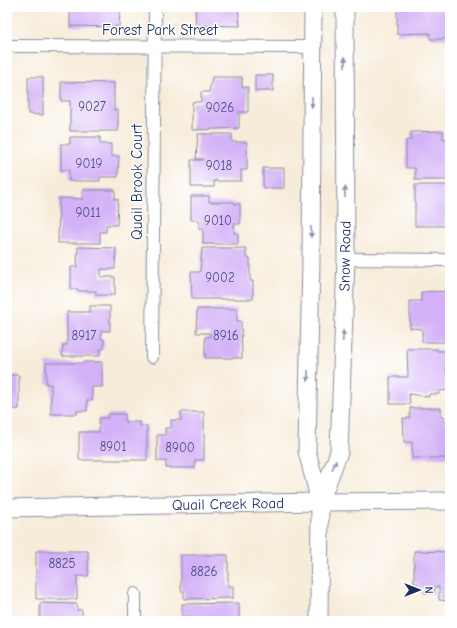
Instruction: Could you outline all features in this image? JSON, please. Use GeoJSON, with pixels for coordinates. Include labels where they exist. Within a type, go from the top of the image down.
{"type":"FeatureCollection","features":[{"type":"Feature","properties":{"kind":"main road","name":"Snow Road"},"geometry":{"type":"LineString","coordinates":[[313,7],[307,451],[320,502],[319,621]]}},
{"type":"Feature","properties":{"kind":"main road","name":"Snow Road"},"geometry":{"type":"LineString","coordinates":[[320,502],[339,452],[346,259],[345,7]]}},
{"type":"Feature","properties":{"kind":"main road","name":"Quail Creek Road"},"geometry":{"type":"LineString","coordinates":[[7,508],[450,501]]}},
{"type":"Feature","properties":{"kind":"street","name":"Quail Brook Court"},"geometry":{"type":"LineString","coordinates":[[152,356],[155,7]]}},
{"type":"Feature","properties":{"kind":"street","name":"Forest Park Street"},"geometry":{"type":"LineString","coordinates":[[7,46],[313,47]]}},
{"type":"Feature","properties":{"kind":"street"},"geometry":{"type":"LineString","coordinates":[[346,259],[450,260]]}},
{"type":"Feature","properties":{"kind":"street"},"geometry":{"type":"LineString","coordinates":[[135,621],[136,594]]}},
{"type":"Feature","properties":{"kind":"building"},"geometry":{"type":"Polygon","coordinates":[[[70,7],[120,8],[119,27],[70,26],[70,7]]]}},
{"type":"Feature","properties":{"kind":"building"},"geometry":{"type":"Polygon","coordinates":[[[238,7],[240,26],[196,25],[195,8],[238,7]]]}},
{"type":"Feature","properties":{"kind":"building"},"geometry":{"type":"Polygon","coordinates":[[[397,7],[450,7],[450,39],[430,39],[430,33],[397,34],[397,7]]]}},
{"type":"Feature","properties":{"kind":"building"},"geometry":{"type":"Polygon","coordinates":[[[255,75],[273,75],[273,91],[255,91],[255,75]]]}},
{"type":"Feature","properties":{"kind":"building"},"geometry":{"type":"Polygon","coordinates":[[[28,77],[43,77],[43,115],[28,114],[28,77]]]}},
{"type":"Feature","properties":{"kind":"building"},"geometry":{"type":"Polygon","coordinates":[[[212,77],[242,77],[242,87],[248,87],[248,112],[239,112],[239,128],[192,130],[192,102],[201,102],[201,92],[209,92],[212,77]]]}},
{"type":"Feature","properties":{"kind":"building"},"geometry":{"type":"Polygon","coordinates":[[[61,82],[114,83],[114,110],[118,110],[118,131],[70,131],[70,101],[61,101],[61,82]]]}},
{"type":"Feature","properties":{"kind":"building"},"geometry":{"type":"Polygon","coordinates":[[[443,131],[443,139],[450,138],[450,180],[415,180],[415,168],[406,168],[406,140],[411,140],[411,132],[443,131]]]}},
{"type":"Feature","properties":{"kind":"building"},"geometry":{"type":"Polygon","coordinates":[[[198,134],[232,134],[232,142],[247,142],[247,170],[241,170],[241,181],[214,181],[214,187],[191,187],[191,160],[203,160],[196,159],[198,134]]]}},
{"type":"Feature","properties":{"kind":"building"},"geometry":{"type":"Polygon","coordinates":[[[70,137],[100,137],[100,144],[111,144],[111,156],[119,156],[118,177],[100,177],[100,181],[69,181],[69,170],[61,170],[61,144],[70,144],[70,137]]]}},
{"type":"Feature","properties":{"kind":"building"},"geometry":{"type":"Polygon","coordinates":[[[263,168],[284,168],[284,188],[263,188],[263,168]]]}},
{"type":"Feature","properties":{"kind":"building"},"geometry":{"type":"Polygon","coordinates":[[[415,185],[450,185],[450,226],[415,226],[415,185]]]}},
{"type":"Feature","properties":{"kind":"building"},"geometry":{"type":"Polygon","coordinates":[[[83,190],[115,190],[115,199],[118,199],[117,225],[106,225],[106,232],[100,232],[100,243],[58,243],[59,198],[83,199],[83,190]]]}},
{"type":"Feature","properties":{"kind":"building"},"geometry":{"type":"Polygon","coordinates":[[[191,196],[209,196],[209,202],[234,202],[234,204],[240,204],[240,224],[234,224],[234,233],[238,233],[238,244],[203,244],[203,229],[199,229],[199,220],[191,220],[191,196]]]}},
{"type":"Feature","properties":{"kind":"building"},"geometry":{"type":"Polygon","coordinates":[[[78,247],[116,248],[115,269],[101,269],[101,277],[115,277],[115,295],[96,295],[96,291],[78,291],[78,289],[71,289],[71,267],[77,267],[78,247]]]}},
{"type":"Feature","properties":{"kind":"building"},"geometry":{"type":"Polygon","coordinates":[[[202,248],[246,248],[246,258],[250,258],[250,281],[253,281],[253,299],[192,299],[191,272],[200,272],[202,248]]]}},
{"type":"Feature","properties":{"kind":"building"},"geometry":{"type":"Polygon","coordinates":[[[450,291],[450,342],[422,342],[422,329],[410,328],[410,301],[421,301],[421,292],[450,291]]]}},
{"type":"Feature","properties":{"kind":"building"},"geometry":{"type":"Polygon","coordinates":[[[90,306],[110,306],[110,331],[101,331],[101,339],[104,339],[104,349],[100,349],[100,356],[62,356],[63,345],[67,345],[67,312],[90,312],[90,306]]]}},
{"type":"Feature","properties":{"kind":"building"},"geometry":{"type":"Polygon","coordinates":[[[197,309],[237,309],[237,321],[241,321],[242,358],[205,358],[205,337],[210,337],[210,333],[196,333],[197,309]]]}},
{"type":"Feature","properties":{"kind":"building"},"geometry":{"type":"Polygon","coordinates":[[[407,349],[437,349],[437,351],[446,351],[446,371],[450,371],[450,390],[439,391],[439,394],[429,394],[429,397],[409,394],[410,404],[390,404],[390,377],[408,377],[407,349]]]}},
{"type":"Feature","properties":{"kind":"building"},"geometry":{"type":"Polygon","coordinates":[[[102,362],[102,387],[92,387],[92,400],[87,400],[87,411],[77,411],[77,414],[51,414],[51,384],[46,384],[46,363],[102,362]]]}},
{"type":"Feature","properties":{"kind":"building"},"geometry":{"type":"Polygon","coordinates":[[[7,375],[19,375],[19,409],[7,410],[7,375]]]}},
{"type":"Feature","properties":{"kind":"building"},"geometry":{"type":"Polygon","coordinates":[[[410,408],[441,408],[441,417],[444,417],[444,423],[450,423],[450,458],[412,458],[412,442],[404,442],[403,418],[410,418],[410,408]]]}},
{"type":"Feature","properties":{"kind":"building"},"geometry":{"type":"Polygon","coordinates":[[[181,412],[204,412],[204,460],[195,460],[195,468],[166,468],[166,461],[157,461],[157,435],[165,435],[165,428],[171,428],[171,420],[181,420],[181,412]]]}},
{"type":"Feature","properties":{"kind":"building"},"geometry":{"type":"Polygon","coordinates":[[[108,414],[125,414],[125,422],[140,422],[140,426],[147,426],[147,460],[79,460],[79,432],[99,432],[99,418],[108,418],[108,414]]]}},
{"type":"Feature","properties":{"kind":"building"},"geometry":{"type":"Polygon","coordinates":[[[36,551],[88,551],[88,576],[77,576],[77,599],[36,599],[36,551]]]}},
{"type":"Feature","properties":{"kind":"building"},"geometry":{"type":"Polygon","coordinates":[[[414,551],[450,552],[450,601],[439,600],[439,587],[434,587],[434,593],[424,593],[424,588],[418,588],[418,583],[414,583],[414,551]]]}},
{"type":"Feature","properties":{"kind":"building"},"geometry":{"type":"Polygon","coordinates":[[[181,555],[228,555],[228,586],[233,586],[233,598],[184,599],[184,591],[181,591],[181,555]]]}},
{"type":"Feature","properties":{"kind":"building"},"geometry":{"type":"Polygon","coordinates":[[[40,603],[77,604],[77,610],[82,610],[82,620],[40,621],[40,603]]]}},
{"type":"Feature","properties":{"kind":"building"},"geometry":{"type":"Polygon","coordinates":[[[239,603],[239,621],[192,621],[192,617],[182,617],[182,604],[239,603]]]}}]}
